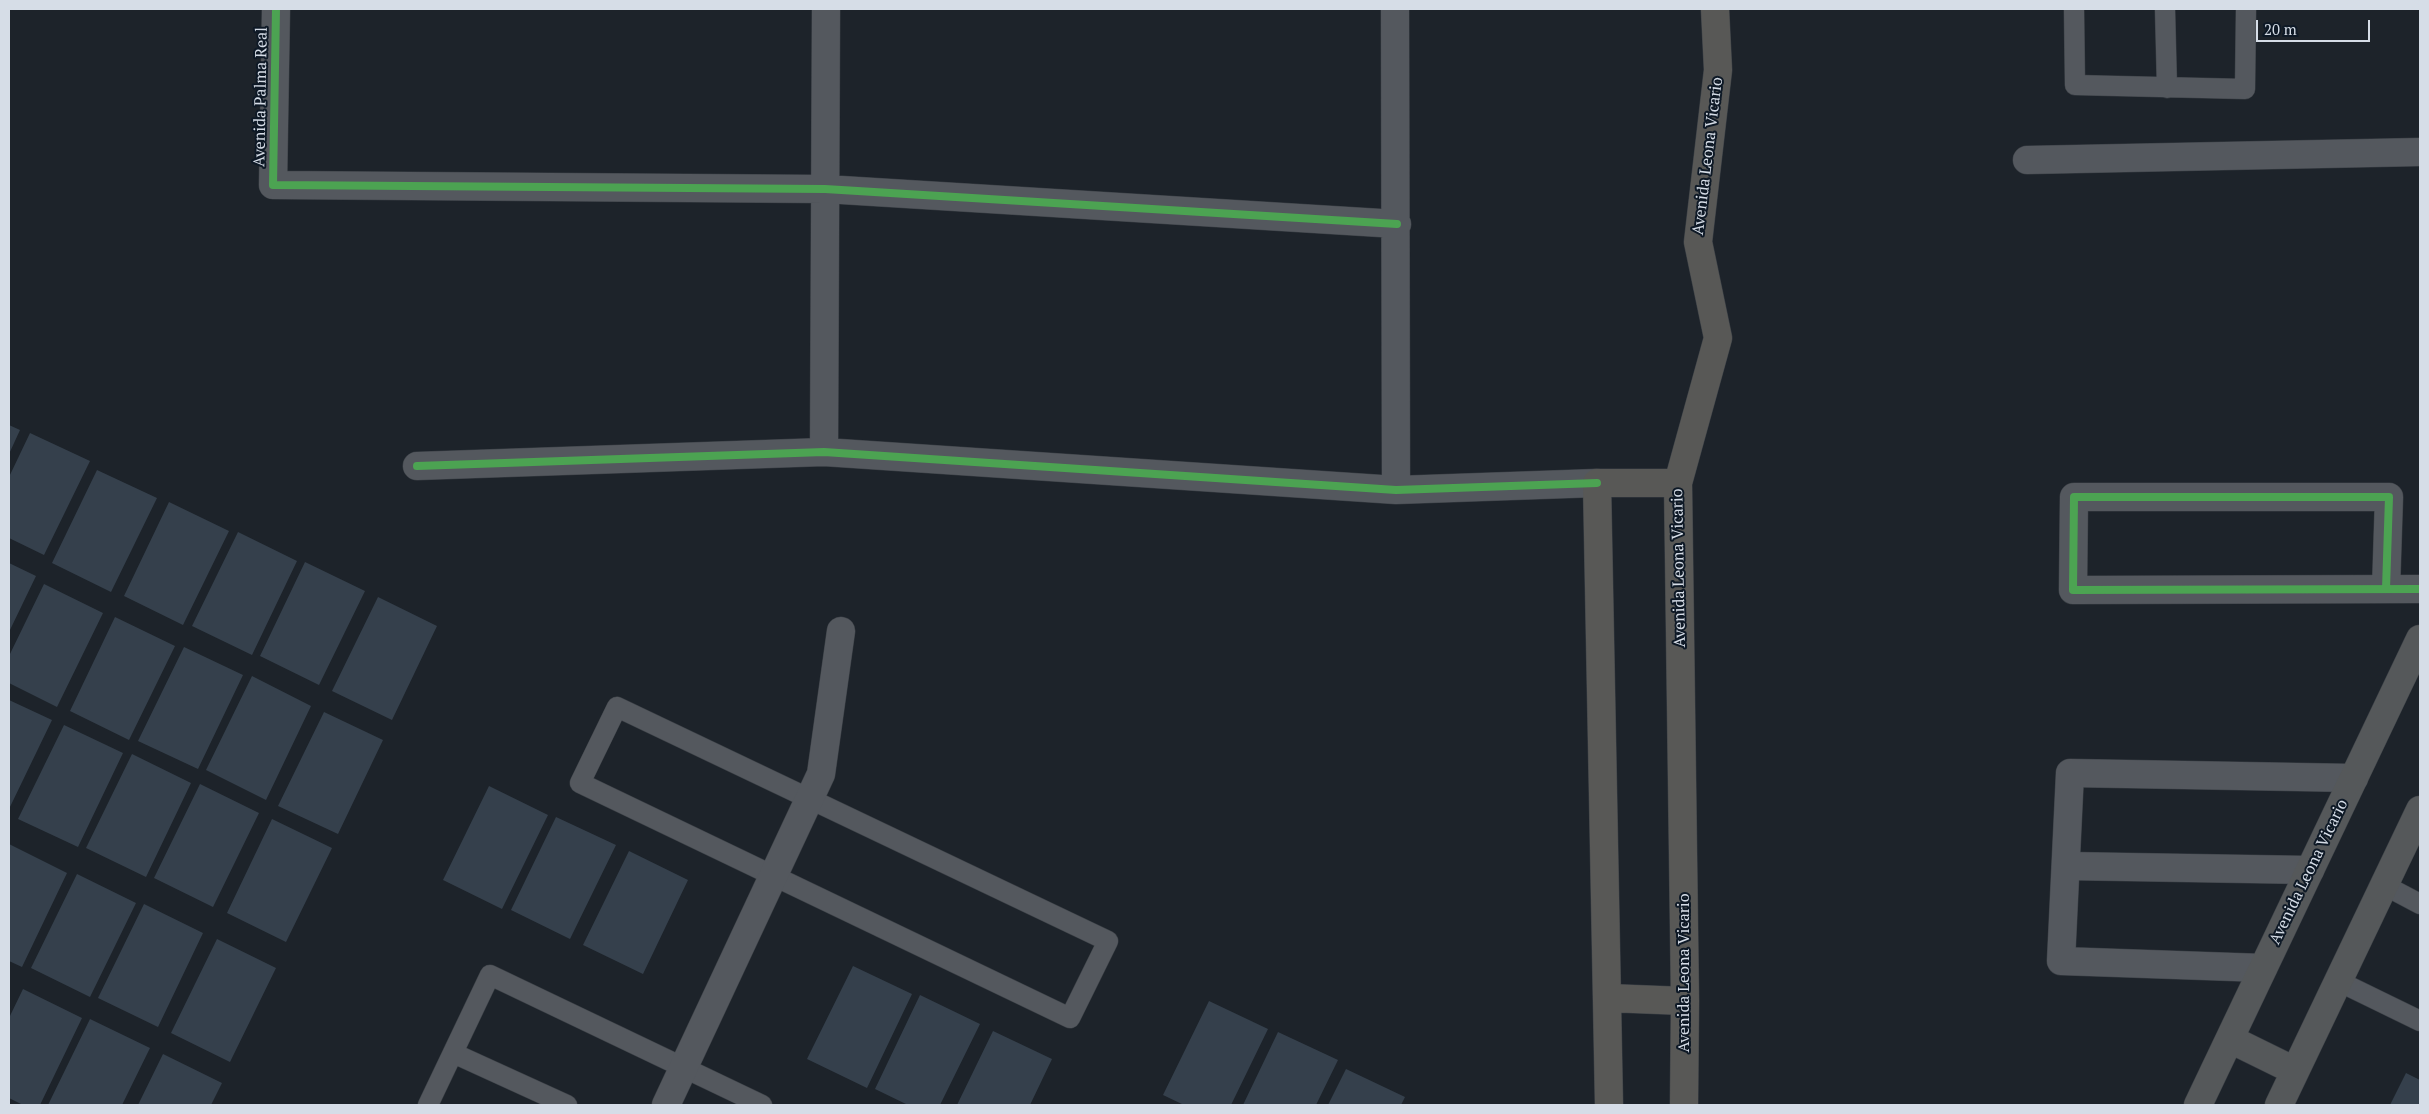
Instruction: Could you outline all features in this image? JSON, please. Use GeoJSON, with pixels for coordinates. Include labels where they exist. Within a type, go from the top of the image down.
{"type":"FeatureCollection","features":[{"type":"Feature","properties":{"kind":"main road","name":"Avenida Leona Vicario"},"geometry":{"type":"LineString","coordinates":[[1684,1105],[1685,1001],[1678,483],[1718,338],[1698,242],[1718,70],[1716,9]]}},
{"type":"Feature","properties":{"kind":"main road"},"geometry":{"type":"LineString","coordinates":[[1609,1105],[1597,483],[1678,483]]}},
{"type":"Feature","properties":{"kind":"main road","name":"Avenida Leona Vicario"},"geometry":{"type":"LineString","coordinates":[[2198,1105],[2420,639]]}},
{"type":"Feature","properties":{"kind":"main road"},"geometry":{"type":"LineString","coordinates":[[2278,1105],[2420,810]]}},
{"type":"Feature","properties":{"kind":"main road"},"geometry":{"type":"LineString","coordinates":[[1608,998],[1685,1001]]}},
{"type":"Feature","properties":{"kind":"main road"},"geometry":{"type":"LineString","coordinates":[[2230,1039],[2295,1071]]}},
{"type":"Feature","properties":{"kind":"street","name":"Avenida Palma Real"},"geometry":{"type":"LineString","coordinates":[[276,9],[273,185],[825,189]]}},
{"type":"Feature","properties":{"kind":"street"},"geometry":{"type":"LineString","coordinates":[[824,452],[826,9]]}},
{"type":"Feature","properties":{"kind":"street"},"geometry":{"type":"LineString","coordinates":[[1395,9],[1397,224],[1396,490]]}},
{"type":"Feature","properties":{"kind":"street"},"geometry":{"type":"LineString","coordinates":[[2028,160],[2420,152]]}},
{"type":"Feature","properties":{"kind":"street"},"geometry":{"type":"LineString","coordinates":[[825,189],[1397,224]]}},
{"type":"Feature","properties":{"kind":"street"},"geometry":{"type":"LineString","coordinates":[[417,466],[824,452],[1396,490],[1597,483]]}},
{"type":"Feature","properties":{"kind":"street"},"geometry":{"type":"LineString","coordinates":[[2386,589],[2389,497],[2074,497],[2073,590],[2420,589]]}},
{"type":"Feature","properties":{"kind":"street"},"geometry":{"type":"LineString","coordinates":[[666,1105],[822,774],[841,631]]}},
{"type":"Feature","properties":{"kind":"street"},"geometry":{"type":"LineString","coordinates":[[2263,968],[2061,961],[2070,773],[2354,778]]}},
{"type":"Feature","properties":{"kind":"street"},"geometry":{"type":"LineString","coordinates":[[2066,866],[2310,870]]}},
{"type":"Feature","properties":{"kind":"lane"},"geometry":{"type":"LineString","coordinates":[[2074,9],[2074,84],[2245,89],[2246,9]]}},
{"type":"Feature","properties":{"kind":"lane"},"geometry":{"type":"LineString","coordinates":[[2165,9],[2167,88]]}},
{"type":"Feature","properties":{"kind":"lane"},"geometry":{"type":"LineString","coordinates":[[617,706],[810,799],[1108,942],[1070,1018],[580,784],[617,706]]}},
{"type":"Feature","properties":{"kind":"lane"},"geometry":{"type":"LineString","coordinates":[[2384,886],[2420,904]]}},
{"type":"Feature","properties":{"kind":"lane"},"geometry":{"type":"LineString","coordinates":[[428,1105],[490,975],[762,1105]]}},
{"type":"Feature","properties":{"kind":"lane"},"geometry":{"type":"LineString","coordinates":[[2338,981],[2420,1021]]}},
{"type":"Feature","properties":{"kind":"lane"},"geometry":{"type":"LineString","coordinates":[[453,1053],[566,1105]]}},
{"type":"Feature","properties":{"kind":"building"},"geometry":{"type":"Polygon","coordinates":[[[9,425],[20,430],[9,454],[9,425]]]}},
{"type":"Feature","properties":{"kind":"building"},"geometry":{"type":"Polygon","coordinates":[[[30,433],[90,461],[44,555],[9,538],[9,477],[30,433]]]}},
{"type":"Feature","properties":{"kind":"building"},"geometry":{"type":"Polygon","coordinates":[[[97,470],[157,498],[111,592],[52,563],[97,470]]]}},
{"type":"Feature","properties":{"kind":"building"},"geometry":{"type":"Polygon","coordinates":[[[169,502],[229,531],[183,625],[124,596],[169,502]]]}},
{"type":"Feature","properties":{"kind":"building"},"geometry":{"type":"Polygon","coordinates":[[[238,532],[297,561],[252,655],[192,626],[238,532]]]}},
{"type":"Feature","properties":{"kind":"building"},"geometry":{"type":"Polygon","coordinates":[[[305,562],[365,591],[319,685],[260,656],[305,562]]]}},
{"type":"Feature","properties":{"kind":"building"},"geometry":{"type":"Polygon","coordinates":[[[9,563],[36,576],[9,632],[9,563]]]}},
{"type":"Feature","properties":{"kind":"building"},"geometry":{"type":"Polygon","coordinates":[[[44,584],[103,613],[57,707],[9,683],[9,656],[44,584]]]}},
{"type":"Feature","properties":{"kind":"building"},"geometry":{"type":"Polygon","coordinates":[[[378,597],[437,626],[392,720],[332,691],[378,597]]]}},
{"type":"Feature","properties":{"kind":"building"},"geometry":{"type":"Polygon","coordinates":[[[115,617],[175,646],[129,740],[70,711],[115,617]]]}},
{"type":"Feature","properties":{"kind":"building"},"geometry":{"type":"Polygon","coordinates":[[[184,647],[243,675],[198,769],[138,741],[184,647]]]}},
{"type":"Feature","properties":{"kind":"building"},"geometry":{"type":"Polygon","coordinates":[[[252,676],[311,706],[266,800],[206,770],[252,676]]]}},
{"type":"Feature","properties":{"kind":"building"},"geometry":{"type":"Polygon","coordinates":[[[9,700],[52,720],[9,809],[9,700]]]}},
{"type":"Feature","properties":{"kind":"building"},"geometry":{"type":"Polygon","coordinates":[[[324,712],[383,740],[338,834],[278,806],[324,712]]]}},
{"type":"Feature","properties":{"kind":"building"},"geometry":{"type":"Polygon","coordinates":[[[64,725],[123,753],[78,847],[18,819],[64,725]]]}},
{"type":"Feature","properties":{"kind":"building"},"geometry":{"type":"Polygon","coordinates":[[[132,754],[191,783],[146,877],[86,848],[132,754]]]}},
{"type":"Feature","properties":{"kind":"building"},"geometry":{"type":"Polygon","coordinates":[[[200,784],[259,813],[213,907],[154,878],[200,784]]]}},
{"type":"Feature","properties":{"kind":"building"},"geometry":{"type":"Polygon","coordinates":[[[489,786],[548,815],[502,909],[443,880],[489,786]]]}},
{"type":"Feature","properties":{"kind":"building"},"geometry":{"type":"Polygon","coordinates":[[[556,817],[616,845],[570,939],[511,910],[556,817]]]}},
{"type":"Feature","properties":{"kind":"building"},"geometry":{"type":"Polygon","coordinates":[[[272,819],[332,848],[286,942],[227,913],[272,819]]]}},
{"type":"Feature","properties":{"kind":"building"},"geometry":{"type":"Polygon","coordinates":[[[9,844],[67,873],[22,967],[9,961],[9,844]]]}},
{"type":"Feature","properties":{"kind":"building"},"geometry":{"type":"Polygon","coordinates":[[[629,851],[688,880],[643,974],[583,945],[629,851]]]}},
{"type":"Feature","properties":{"kind":"building"},"geometry":{"type":"Polygon","coordinates":[[[77,874],[136,903],[90,997],[31,968],[77,874]]]}},
{"type":"Feature","properties":{"kind":"building"},"geometry":{"type":"Polygon","coordinates":[[[144,904],[203,933],[158,1027],[98,998],[144,904]]]}},
{"type":"Feature","properties":{"kind":"building"},"geometry":{"type":"Polygon","coordinates":[[[217,939],[276,968],[230,1062],[171,1033],[217,939]]]}},
{"type":"Feature","properties":{"kind":"building"},"geometry":{"type":"Polygon","coordinates":[[[853,966],[912,994],[867,1088],[807,1059],[853,966]]]}},
{"type":"Feature","properties":{"kind":"building"},"geometry":{"type":"Polygon","coordinates":[[[23,989],[82,1018],[40,1105],[23,1105],[9,1098],[9,1018],[23,989]]]}},
{"type":"Feature","properties":{"kind":"building"},"geometry":{"type":"Polygon","coordinates":[[[920,995],[980,1024],[940,1105],[908,1105],[875,1089],[920,995]]]}},
{"type":"Feature","properties":{"kind":"building"},"geometry":{"type":"Polygon","coordinates":[[[1209,1001],[1268,1029],[1231,1105],[1184,1105],[1163,1095],[1209,1001]]]}},
{"type":"Feature","properties":{"kind":"building"},"geometry":{"type":"Polygon","coordinates":[[[90,1019],[150,1048],[122,1105],[48,1105],[90,1019]]]}},
{"type":"Feature","properties":{"kind":"building"},"geometry":{"type":"Polygon","coordinates":[[[993,1031],[1052,1059],[1030,1105],[957,1105],[993,1031]]]}},
{"type":"Feature","properties":{"kind":"building"},"geometry":{"type":"Polygon","coordinates":[[[1278,1032],[1338,1060],[1316,1105],[1243,1105],[1278,1032]]]}},
{"type":"Feature","properties":{"kind":"building"},"geometry":{"type":"Polygon","coordinates":[[[163,1054],[222,1083],[211,1105],[138,1105],[163,1054]]]}},
{"type":"Feature","properties":{"kind":"building"},"geometry":{"type":"Polygon","coordinates":[[[1346,1069],[1405,1097],[1401,1105],[1328,1105],[1346,1069]]]}},
{"type":"Feature","properties":{"kind":"building"},"geometry":{"type":"Polygon","coordinates":[[[2406,1073],[2420,1080],[2420,1105],[2390,1105],[2406,1073]]]}},
{"type":"Feature","properties":{"kind":"cycle path"},"geometry":{"type":"LineString","coordinates":[[276,9],[273,185],[825,189],[1397,224]]}},
{"type":"Feature","properties":{"kind":"cycle path"},"geometry":{"type":"LineString","coordinates":[[417,466],[824,452],[1396,490],[1597,483]]}},
{"type":"Feature","properties":{"kind":"cycle path"},"geometry":{"type":"LineString","coordinates":[[2386,589],[2389,497],[2074,497],[2073,590],[2420,589]]}}]}
